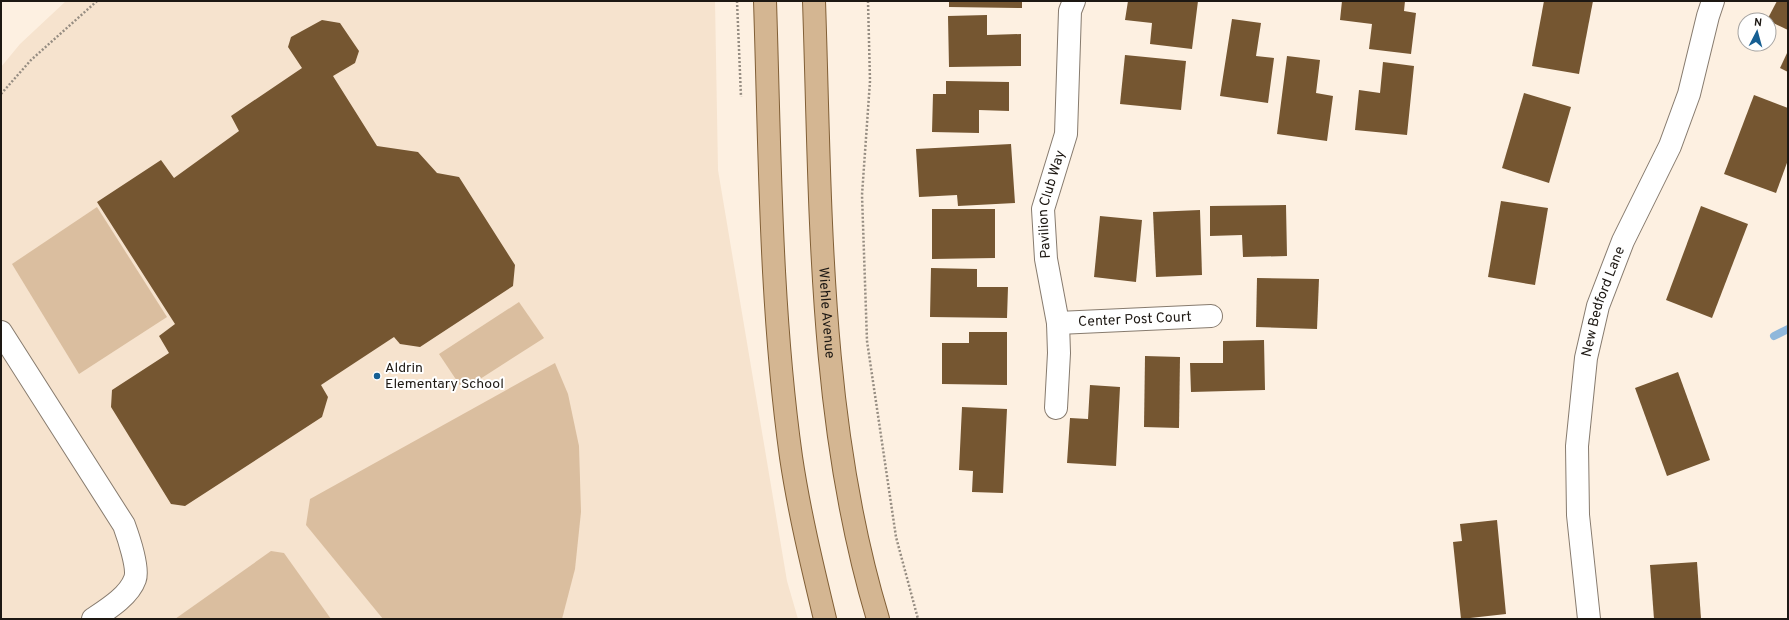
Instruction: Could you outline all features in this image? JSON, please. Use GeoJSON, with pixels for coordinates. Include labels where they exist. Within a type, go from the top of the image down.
{"type":"FeatureCollection","features":[{"type":"Feature","properties":{"kind":"main road"},"geometry":{"type":"LineString","coordinates":[[765,1],[773,248],[784,397],[805,534],[825,619]]}},
{"type":"Feature","properties":{"kind":"main road","name":"Wiehle Avenue"},"geometry":{"type":"LineString","coordinates":[[814,1],[824,293],[832,382],[858,546],[878,619]]}},
{"type":"Feature","properties":{"kind":"street","name":"Pavilion Club Way"},"geometry":{"type":"LineString","coordinates":[[1056,408],[1059,353],[1058,323],[1046,258],[1043,209],[1066,134],[1070,11],[1074,1]]}},
{"type":"Feature","properties":{"kind":"street","name":"New Bedford Lane"},"geometry":{"type":"LineString","coordinates":[[1589,619],[1578,507],[1578,446],[1586,358],[1598,306],[1623,241],[1670,146],[1689,94],[1713,1]]}},
{"type":"Feature","properties":{"kind":"street","name":"Center Post Court"},"geometry":{"type":"LineString","coordinates":[[1058,323],[1211,316]]}},
{"type":"Feature","properties":{"kind":"street"},"geometry":{"type":"LineString","coordinates":[[1,332],[124,525],[133,551],[136,578],[122,598],[93,619]]}},
{"type":"Feature","properties":{"kind":"path"},"geometry":{"type":"LineString","coordinates":[[1,94],[30,60],[96,1]]}},
{"type":"Feature","properties":{"kind":"path"},"geometry":{"type":"LineString","coordinates":[[868,1],[870,81],[862,195],[868,341],[896,537],[918,619]]}},
{"type":"Feature","properties":{"kind":"shaded area","name":"Aldrin Elementary School"},"geometry":{"type":"Polygon","coordinates":[[[66,1],[715,1],[718,170],[787,581],[798,619],[1,619],[1,67],[20,44],[66,1]]]}},
{"type":"Feature","properties":{"kind":"shaded area"},"geometry":{"type":"Polygon","coordinates":[[[97,207],[167,317],[79,374],[12,264],[97,207]]]}},
{"type":"Feature","properties":{"kind":"shaded area"},"geometry":{"type":"Polygon","coordinates":[[[519,302],[544,338],[463,390],[439,354],[519,302]]]}},
{"type":"Feature","properties":{"kind":"shaded area"},"geometry":{"type":"Polygon","coordinates":[[[555,363],[568,394],[579,446],[581,512],[575,569],[562,619],[383,619],[306,525],[310,499],[555,363]]]}},
{"type":"Feature","properties":{"kind":"shaded area"},"geometry":{"type":"Polygon","coordinates":[[[271,551],[284,553],[331,619],[175,619],[271,551]]]}},
{"type":"Feature","properties":{"kind":"building"},"geometry":{"type":"Polygon","coordinates":[[[949,1],[1022,1],[1022,8],[949,7],[949,1]]]}},
{"type":"Feature","properties":{"kind":"building"},"geometry":{"type":"Polygon","coordinates":[[[1128,1],[1198,1],[1192,49],[1150,44],[1152,23],[1125,20],[1128,1]]]}},
{"type":"Feature","properties":{"kind":"building"},"geometry":{"type":"Polygon","coordinates":[[[1342,1],[1405,1],[1404,11],[1416,13],[1411,54],[1369,49],[1372,24],[1340,20],[1342,1]]]}},
{"type":"Feature","properties":{"kind":"building"},"geometry":{"type":"Polygon","coordinates":[[[1544,1],[1593,1],[1579,74],[1532,66],[1544,1]]]}},
{"type":"Feature","properties":{"kind":"building"},"geometry":{"type":"Polygon","coordinates":[[[1777,1],[1788,1],[1788,30],[1777,25],[1777,12],[1771,12],[1777,1]]]}},
{"type":"Feature","properties":{"kind":"building"},"geometry":{"type":"Polygon","coordinates":[[[987,15],[987,35],[1021,34],[1021,66],[949,67],[948,16],[987,15]]]}},
{"type":"Feature","properties":{"kind":"building"},"geometry":{"type":"Polygon","coordinates":[[[1232,19],[1261,23],[1256,56],[1274,58],[1268,103],[1220,96],[1232,19]]]}},
{"type":"Feature","properties":{"kind":"building"},"geometry":{"type":"Polygon","coordinates":[[[322,20],[340,23],[359,51],[355,63],[333,76],[377,146],[418,152],[437,173],[459,177],[515,265],[513,286],[420,347],[400,344],[394,337],[321,385],[328,397],[322,417],[185,506],[171,504],[111,407],[112,390],[169,353],[159,336],[175,324],[97,202],[161,160],[174,178],[239,131],[231,116],[302,68],[288,47],[291,37],[322,20]]]}},
{"type":"Feature","properties":{"kind":"building"},"geometry":{"type":"Polygon","coordinates":[[[1788,51],[1788,72],[1780,68],[1788,51]]]}},
{"type":"Feature","properties":{"kind":"building"},"geometry":{"type":"Polygon","coordinates":[[[1125,55],[1186,61],[1181,110],[1120,104],[1125,55]]]}},
{"type":"Feature","properties":{"kind":"building"},"geometry":{"type":"Polygon","coordinates":[[[1287,56],[1320,60],[1316,93],[1333,96],[1327,141],[1277,134],[1287,56]]]}},
{"type":"Feature","properties":{"kind":"building"},"geometry":{"type":"Polygon","coordinates":[[[1383,62],[1414,66],[1407,135],[1355,130],[1359,90],[1380,93],[1383,62]]]}},
{"type":"Feature","properties":{"kind":"building"},"geometry":{"type":"Polygon","coordinates":[[[946,81],[1009,82],[1009,111],[979,110],[979,133],[932,132],[933,94],[946,94],[946,81]]]}},
{"type":"Feature","properties":{"kind":"building"},"geometry":{"type":"Polygon","coordinates":[[[1524,93],[1571,107],[1549,183],[1502,168],[1524,93]]]}},
{"type":"Feature","properties":{"kind":"building"},"geometry":{"type":"Polygon","coordinates":[[[1754,95],[1788,108],[1788,160],[1776,193],[1724,174],[1754,95]]]}},
{"type":"Feature","properties":{"kind":"building"},"geometry":{"type":"Polygon","coordinates":[[[1011,144],[1015,203],[958,206],[957,195],[919,197],[916,149],[1011,144]]]}},
{"type":"Feature","properties":{"kind":"building"},"geometry":{"type":"Polygon","coordinates":[[[1501,201],[1548,208],[1535,285],[1488,277],[1501,201]]]}},
{"type":"Feature","properties":{"kind":"building"},"geometry":{"type":"Polygon","coordinates":[[[1286,205],[1287,256],[1243,257],[1242,235],[1210,236],[1210,206],[1286,205]]]}},
{"type":"Feature","properties":{"kind":"building"},"geometry":{"type":"Polygon","coordinates":[[[1701,206],[1748,224],[1712,318],[1666,300],[1701,206]]]}},
{"type":"Feature","properties":{"kind":"building"},"geometry":{"type":"Polygon","coordinates":[[[932,209],[995,209],[995,258],[932,259],[932,209]]]}},
{"type":"Feature","properties":{"kind":"building"},"geometry":{"type":"Polygon","coordinates":[[[1200,210],[1202,275],[1156,277],[1153,212],[1200,210]]]}},
{"type":"Feature","properties":{"kind":"building"},"geometry":{"type":"Polygon","coordinates":[[[1100,216],[1142,220],[1136,282],[1094,277],[1100,216]]]}},
{"type":"Feature","properties":{"kind":"building"},"geometry":{"type":"Polygon","coordinates":[[[931,268],[977,269],[977,287],[1008,287],[1007,318],[930,317],[931,268]]]}},
{"type":"Feature","properties":{"kind":"building"},"geometry":{"type":"Polygon","coordinates":[[[1257,278],[1319,279],[1317,329],[1256,327],[1257,278]]]}},
{"type":"Feature","properties":{"kind":"building"},"geometry":{"type":"Polygon","coordinates":[[[969,332],[1007,332],[1007,385],[942,384],[942,343],[969,343],[969,332]]]}},
{"type":"Feature","properties":{"kind":"building"},"geometry":{"type":"Polygon","coordinates":[[[1264,340],[1265,390],[1191,392],[1190,363],[1223,363],[1223,341],[1264,340]]]}},
{"type":"Feature","properties":{"kind":"building"},"geometry":{"type":"Polygon","coordinates":[[[1145,356],[1180,357],[1179,428],[1144,427],[1145,356]]]}},
{"type":"Feature","properties":{"kind":"building"},"geometry":{"type":"Polygon","coordinates":[[[1678,372],[1710,460],[1667,476],[1635,388],[1678,372]]]}},
{"type":"Feature","properties":{"kind":"building"},"geometry":{"type":"Polygon","coordinates":[[[1090,385],[1120,387],[1116,466],[1067,463],[1070,418],[1088,419],[1090,385]]]}},
{"type":"Feature","properties":{"kind":"building"},"geometry":{"type":"Polygon","coordinates":[[[962,407],[1007,409],[1003,493],[972,492],[973,471],[959,470],[962,407]]]}},
{"type":"Feature","properties":{"kind":"building"},"geometry":{"type":"Polygon","coordinates":[[[1497,520],[1506,614],[1461,619],[1453,542],[1462,541],[1460,524],[1497,520]]]}},
{"type":"Feature","properties":{"kind":"building"},"geometry":{"type":"Polygon","coordinates":[[[1697,562],[1701,619],[1654,619],[1650,565],[1697,562]]]}},
{"type":"Feature","properties":{"kind":"waterway"},"geometry":{"type":"LineString","coordinates":[[1774,336],[1788,329]]}},
{"type":"Feature","properties":{"kind":"place","name":"Aldrin Elementary School"},"geometry":{"type":"Point","coordinates":[377,376]}}]}
